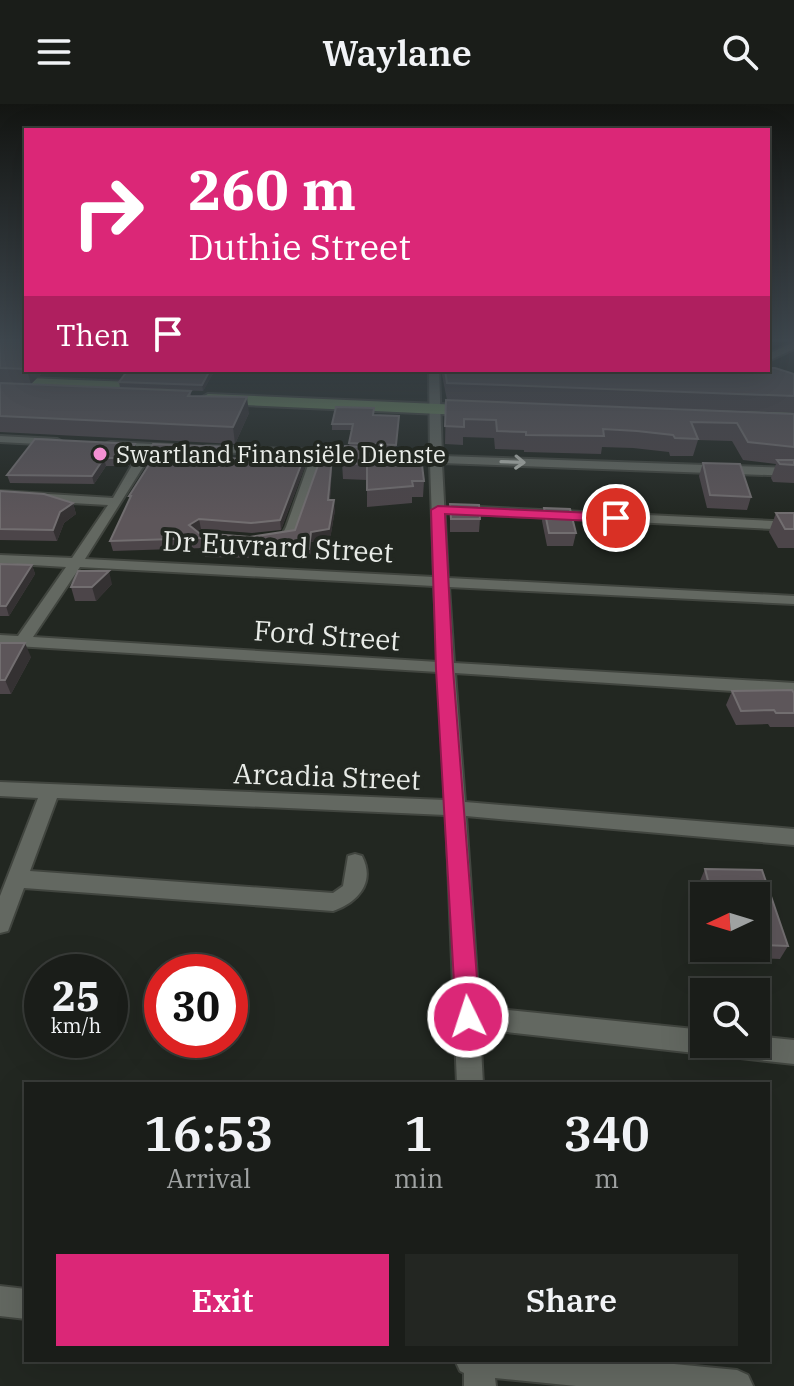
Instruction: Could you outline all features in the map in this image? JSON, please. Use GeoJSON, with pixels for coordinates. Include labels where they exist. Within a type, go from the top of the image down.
{"type":"FeatureCollection","features":[{"type":"Feature","properties":{"kind":"main road"},"geometry":{"type":"LineString","coordinates":[[353,400],[497,406]]}},
{"type":"Feature","properties":{"kind":"main road"},"geometry":{"type":"LineString","coordinates":[[794,413],[685,414],[794,422]]}},
{"type":"Feature","properties":{"kind":"street"},"geometry":{"type":"LineString","coordinates":[[434,400],[445,669],[470,1082]]}},
{"type":"Feature","properties":{"kind":"street"},"geometry":{"type":"LineString","coordinates":[[0,439],[74,443]]}},
{"type":"Feature","properties":{"kind":"street"},"geometry":{"type":"LineString","coordinates":[[104,444],[180,448]]}},
{"type":"Feature","properties":{"kind":"street"},"geometry":{"type":"LineString","coordinates":[[23,641],[117,502],[149,447]]}},
{"type":"Feature","properties":{"kind":"street"},"geometry":{"type":"LineString","coordinates":[[195,449],[377,457]]}},
{"type":"Feature","properties":{"kind":"street"},"geometry":{"type":"LineString","coordinates":[[252,540],[288,536],[318,454]]}},
{"type":"Feature","properties":{"kind":"street"},"geometry":{"type":"LineString","coordinates":[[391,458],[794,472]]}},
{"type":"Feature","properties":{"kind":"street"},"geometry":{"type":"LineString","coordinates":[[0,495],[117,502]]}},
{"type":"Feature","properties":{"kind":"street"},"geometry":{"type":"LineString","coordinates":[[438,510],[794,526]]}},
{"type":"Feature","properties":{"kind":"street","name":"Dr Euvrard Street"},"geometry":{"type":"LineString","coordinates":[[0,559],[794,600]]}},
{"type":"Feature","properties":{"kind":"street","name":"Ford Street"},"geometry":{"type":"LineString","coordinates":[[0,640],[794,689]]}},
{"type":"Feature","properties":{"kind":"street","name":"Arcadia Street"},"geometry":{"type":"LineString","coordinates":[[0,789],[453,808],[794,837]]}},
{"type":"Feature","properties":{"kind":"street"},"geometry":{"type":"LineString","coordinates":[[0,924],[49,793]]}},
{"type":"Feature","properties":{"kind":"street"},"geometry":{"type":"LineString","coordinates":[[18,879],[333,902],[347,898],[353,890],[355,862]]}},
{"type":"Feature","properties":{"kind":"street"},"geometry":{"type":"LineString","coordinates":[[468,1017],[690,1041]]}},
{"type":"Feature","properties":{"kind":"street"},"geometry":{"type":"LineString","coordinates":[[770,1049],[794,1052]]}},
{"type":"Feature","properties":{"kind":"street"},"geometry":{"type":"LineString","coordinates":[[0,1301],[24,1304]]}},
{"type":"Feature","properties":{"kind":"street"},"geometry":{"type":"LineString","coordinates":[[479,1362],[480,1386]]}},
{"type":"Feature","properties":{"kind":"street"},"geometry":{"type":"LineString","coordinates":[[499,1362],[737,1386]]}},
{"type":"Feature","properties":{"kind":"building"},"geometry":{"type":"Polygon","coordinates":[[[0,400],[246,400],[233,427],[0,416],[0,400]]]}},
{"type":"Feature","properties":{"kind":"building"},"geometry":{"type":"Polygon","coordinates":[[[446,400],[794,414],[794,447],[748,442],[737,423],[691,422],[698,439],[603,429],[604,436],[526,435],[526,432],[497,431],[496,420],[464,419],[464,427],[445,426],[446,400]]]}},
{"type":"Feature","properties":{"kind":"building"},"geometry":{"type":"Polygon","coordinates":[[[336,407],[374,408],[373,415],[399,416],[396,445],[349,443],[353,424],[332,424],[336,407]]]}},
{"type":"Feature","properties":{"kind":"building"},"geometry":{"type":"Polygon","coordinates":[[[35,439],[135,444],[127,458],[104,458],[92,476],[7,475],[35,439]]]}},
{"type":"Feature","properties":{"kind":"building"},"geometry":{"type":"Polygon","coordinates":[[[153,444],[228,447],[223,458],[277,460],[281,450],[301,451],[299,457],[304,457],[280,520],[251,523],[199,519],[189,525],[199,533],[250,537],[295,530],[321,457],[332,457],[328,500],[334,500],[329,529],[311,532],[309,549],[203,547],[206,538],[110,541],[129,496],[152,460],[143,460],[153,444]]]}},
{"type":"Feature","properties":{"kind":"building"},"geometry":{"type":"Polygon","coordinates":[[[345,446],[394,449],[393,457],[421,457],[424,481],[412,481],[413,486],[367,490],[367,464],[342,463],[345,446]]]}},
{"type":"Feature","properties":{"kind":"building"},"geometry":{"type":"Polygon","coordinates":[[[777,460],[794,460],[794,465],[780,464],[777,460]]]}},
{"type":"Feature","properties":{"kind":"building"},"geometry":{"type":"Polygon","coordinates":[[[703,463],[740,464],[751,497],[710,495],[703,463]]]}},
{"type":"Feature","properties":{"kind":"building"},"geometry":{"type":"Polygon","coordinates":[[[0,491],[44,494],[73,503],[60,512],[53,530],[0,529],[0,491]]]}},
{"type":"Feature","properties":{"kind":"building"},"geometry":{"type":"Polygon","coordinates":[[[450,504],[479,505],[480,519],[451,519],[450,504]]]}},
{"type":"Feature","properties":{"kind":"building"},"geometry":{"type":"Polygon","coordinates":[[[544,508],[570,509],[576,533],[549,533],[544,508]]]}},
{"type":"Feature","properties":{"kind":"building"},"geometry":{"type":"Polygon","coordinates":[[[776,513],[794,513],[794,529],[785,529],[776,513]]]}},
{"type":"Feature","properties":{"kind":"building"},"geometry":{"type":"Polygon","coordinates":[[[0,564],[32,565],[6,606],[0,606],[0,564]]]}},
{"type":"Feature","properties":{"kind":"building"},"geometry":{"type":"Polygon","coordinates":[[[78,571],[109,571],[92,587],[71,587],[78,571]]]}},
{"type":"Feature","properties":{"kind":"building"},"geometry":{"type":"Polygon","coordinates":[[[0,643],[25,643],[5,680],[0,680],[0,643]]]}},
{"type":"Feature","properties":{"kind":"building"},"geometry":{"type":"Polygon","coordinates":[[[792,690],[794,713],[741,711],[732,691],[792,690]]]}},
{"type":"Feature","properties":{"kind":"building"},"geometry":{"type":"Polygon","coordinates":[[[705,869],[762,870],[766,882],[708,882],[705,869]]]}},
{"type":"Feature","properties":{"kind":"building"},"geometry":{"type":"Polygon","coordinates":[[[770,893],[788,946],[770,945],[770,893]]]}},
{"type":"Feature","properties":{"kind":"place","name":"Swartland Finansiële Dienste"},"geometry":{"type":"Point","coordinates":[100,454]}},
{"type":"Feature","properties":{"kind":"route"},"geometry":{"type":"LineString","coordinates":[[468,1017],[453,808],[438,510],[616,518]]}}]}
